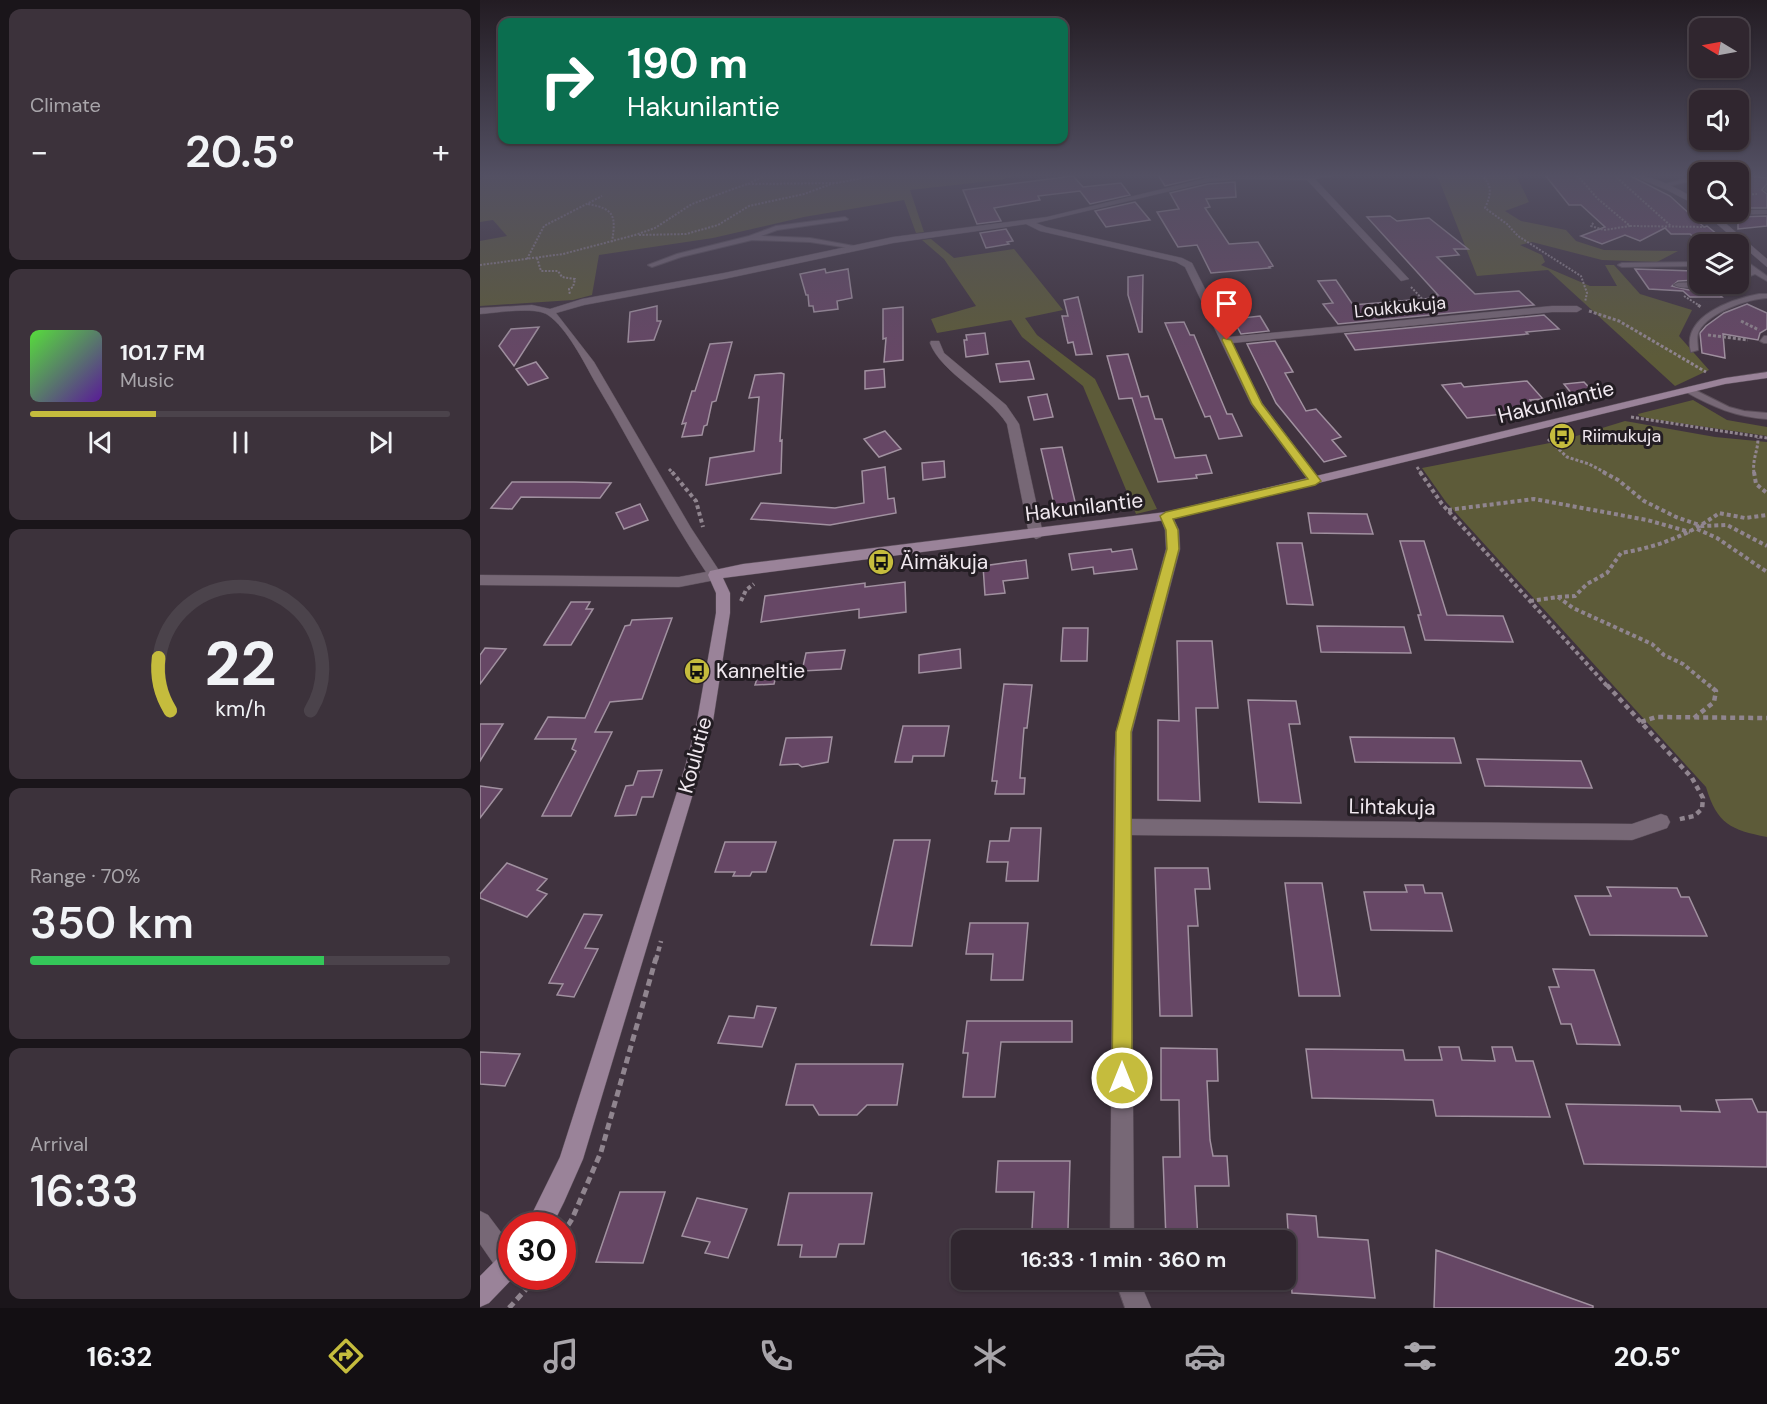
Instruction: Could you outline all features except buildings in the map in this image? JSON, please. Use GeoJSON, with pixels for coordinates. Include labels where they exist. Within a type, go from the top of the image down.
{"type":"FeatureCollection","features":[{"type":"Feature","properties":{"kind":"street"},"geometry":{"type":"LineString","coordinates":[[480,311],[532,308],[550,312],[570,305],[925,236]]}},
{"type":"Feature","properties":{"kind":"street"},"geometry":{"type":"LineString","coordinates":[[1073,236],[1185,262],[1192,268],[1257,404],[1315,481]]}},
{"type":"Feature","properties":{"kind":"street"},"geometry":{"type":"LineString","coordinates":[[1364,236],[1404,279]]}},
{"type":"Feature","properties":{"kind":"street"},"geometry":{"type":"LineString","coordinates":[[1735,236],[1767,264]]}},
{"type":"Feature","properties":{"kind":"street","name":"Loukkukuja"},"geometry":{"type":"LineString","coordinates":[[1227,340],[1441,319],[1577,309]]}},
{"type":"Feature","properties":{"kind":"street","name":"Koulutie"},"geometry":{"type":"LineString","coordinates":[[546,1212],[571,1159],[693,767],[711,690],[723,613],[723,593],[715,575],[691,541],[649,461],[588,360],[550,312]]}},
{"type":"Feature","properties":{"kind":"street"},"geometry":{"type":"LineString","coordinates":[[935,343],[939,354],[1002,406],[1013,424],[1036,534]]}},
{"type":"Feature","properties":{"kind":"street","name":"Hakunilantie"},"geometry":{"type":"LineString","coordinates":[[715,575],[742,569],[1166,516],[1725,381],[1767,375]]}},
{"type":"Feature","properties":{"kind":"street"},"geometry":{"type":"LineString","coordinates":[[1122,1230],[1124,732],[1173,549],[1172,530],[1166,516]]}},
{"type":"Feature","properties":{"kind":"street"},"geometry":{"type":"LineString","coordinates":[[480,580],[679,582],[715,575]]}},
{"type":"Feature","properties":{"kind":"street","name":"Lihtakuja"},"geometry":{"type":"LineString","coordinates":[[1122,827],[1632,832],[1661,822]]}},
{"type":"Feature","properties":{"kind":"street"},"geometry":{"type":"LineString","coordinates":[[480,1223],[498,1246]]}},
{"type":"Feature","properties":{"kind":"street"},"geometry":{"type":"LineString","coordinates":[[480,1294],[498,1276]]}},
{"type":"Feature","properties":{"kind":"street"},"geometry":{"type":"LineString","coordinates":[[1131,1290],[1138,1308]]}},
{"type":"Feature","properties":{"kind":"lane"},"geometry":{"type":"LineString","coordinates":[[651,265],[679,255],[756,236]]}},
{"type":"Feature","properties":{"kind":"lane"},"geometry":{"type":"LineString","coordinates":[[751,238],[810,240],[855,248]]}},
{"type":"Feature","properties":{"kind":"lane"},"geometry":{"type":"LineString","coordinates":[[1622,265],[1689,265]]}},
{"type":"Feature","properties":{"kind":"lane"},"geometry":{"type":"LineString","coordinates":[[1749,266],[1767,279]]}},
{"type":"Feature","properties":{"kind":"lane"},"geometry":{"type":"LineString","coordinates":[[1749,274],[1756,271]]}},
{"type":"Feature","properties":{"kind":"lane"},"geometry":{"type":"LineString","coordinates":[[1678,285],[1689,285]]}},
{"type":"Feature","properties":{"kind":"lane"},"geometry":{"type":"LineString","coordinates":[[1694,350],[1695,332],[1698,326],[1713,314],[1743,300],[1767,296]]}},
{"type":"Feature","properties":{"kind":"lane"},"geometry":{"type":"LineString","coordinates":[[1689,390],[1724,410],[1767,416]]}},
{"type":"Feature","properties":{"kind":"path"},"geometry":{"type":"LineString","coordinates":[[527,260],[539,236]]}},
{"type":"Feature","properties":{"kind":"path"},"geometry":{"type":"LineString","coordinates":[[612,242],[613,236]]}},
{"type":"Feature","properties":{"kind":"path"},"geometry":{"type":"LineString","coordinates":[[480,265],[527,260],[632,236]]}},
{"type":"Feature","properties":{"kind":"path"},"geometry":{"type":"LineString","coordinates":[[1518,236],[1581,276],[1587,293],[1585,306],[1577,309]]}},
{"type":"Feature","properties":{"kind":"path"},"geometry":{"type":"LineString","coordinates":[[537,258],[541,271],[558,271],[562,277],[575,279],[573,287],[569,289],[570,305]]}},
{"type":"Feature","properties":{"kind":"path"},"geometry":{"type":"LineString","coordinates":[[1404,279],[1441,319]]}},
{"type":"Feature","properties":{"kind":"path"},"geometry":{"type":"LineString","coordinates":[[1682,294],[1713,314]]}},
{"type":"Feature","properties":{"kind":"path"},"geometry":{"type":"LineString","coordinates":[[1577,309],[1602,314],[1623,323],[1674,357],[1710,374]]}},
{"type":"Feature","properties":{"kind":"path"},"geometry":{"type":"LineString","coordinates":[[1741,321],[1766,338]]}},
{"type":"Feature","properties":{"kind":"path"},"geometry":{"type":"LineString","coordinates":[[1695,332],[1748,340]]}},
{"type":"Feature","properties":{"kind":"path"},"geometry":{"type":"LineString","coordinates":[[1621,416],[1767,438]]}},
{"type":"Feature","properties":{"kind":"path"},"geometry":{"type":"LineString","coordinates":[[1758,437],[1758,448],[1752,462],[1756,484],[1767,493]]}},
{"type":"Feature","properties":{"kind":"path"},"geometry":{"type":"LineString","coordinates":[[1548,439],[1568,457],[1588,464],[1618,480],[1644,501],[1676,517],[1702,526],[1727,525],[1767,546]]}},
{"type":"Feature","properties":{"kind":"path"},"geometry":{"type":"LineString","coordinates":[[1416,467],[1448,510],[1692,778],[1703,798],[1702,809],[1694,816],[1661,822]]}},
{"type":"Feature","properties":{"kind":"path"},"geometry":{"type":"LineString","coordinates":[[1448,510],[1533,499],[1647,520],[1690,532]]}},
{"type":"Feature","properties":{"kind":"path"},"geometry":{"type":"LineString","coordinates":[[1530,601],[1575,596],[1587,584],[1607,573],[1622,553],[1657,547],[1702,526],[1719,513],[1745,518],[1767,515]]}},
{"type":"Feature","properties":{"kind":"path"},"geometry":{"type":"LineString","coordinates":[[1696,529],[1713,534],[1741,554],[1754,567],[1767,572]]}},
{"type":"Feature","properties":{"kind":"path"},"geometry":{"type":"LineString","coordinates":[[1558,597],[1573,608],[1652,644],[1664,655],[1683,664],[1716,691],[1714,702],[1694,717]]}},
{"type":"Feature","properties":{"kind":"path"},"geometry":{"type":"LineString","coordinates":[[1641,722],[1656,717],[1767,718]]}},
{"type":"Feature","properties":{"kind":"path"},"geometry":{"type":"LineString","coordinates":[[509,1308],[525,1290]]}},
{"type":"Feature","properties":{"kind":"shaded area"},"geometry":{"type":"Polygon","coordinates":[[[507,236],[721,236],[599,255],[592,295],[573,300],[480,306],[480,241],[507,236]]]}},
{"type":"Feature","properties":{"kind":"shaded area"},"geometry":{"type":"Polygon","coordinates":[[[1461,236],[1571,236],[1576,241],[1604,250],[1678,251],[1657,262],[1602,260],[1532,242],[1520,245],[1542,255],[1545,262],[1541,265],[1590,286],[1617,286],[1605,265],[1614,265],[1640,294],[1692,310],[1679,336],[1709,370],[1675,386],[1548,270],[1477,276],[1461,236]]]}},
{"type":"Feature","properties":{"kind":"shaded area"},"geometry":{"type":"Polygon","coordinates":[[[931,239],[954,258],[1014,249],[1063,310],[1025,318],[1037,335],[1095,379],[1157,509],[1136,514],[1083,386],[1022,337],[1011,320],[937,333],[931,319],[976,306],[944,259],[922,240],[931,239]]]}},
{"type":"Feature","properties":{"kind":"shaded area"},"geometry":{"type":"Polygon","coordinates":[[[1693,400],[1727,420],[1767,427],[1767,436],[1651,419],[1638,414],[1693,400]]]}},
{"type":"Feature","properties":{"kind":"shaded area"},"geometry":{"type":"Polygon","coordinates":[[[1625,421],[1715,437],[1767,442],[1767,837],[1735,828],[1721,817],[1706,787],[1446,502],[1422,468],[1560,441],[1625,421]]]}},
{"type":"Feature","properties":{"kind":"place","name":"Riimukuja"},"geometry":{"type":"Point","coordinates":[1562,436]}},
{"type":"Feature","properties":{"kind":"place","name":"Äimäkuja"},"geometry":{"type":"Point","coordinates":[881,562]}},
{"type":"Feature","properties":{"kind":"place","name":"Kanneltie"},"geometry":{"type":"Point","coordinates":[697,671]}},
{"type":"Feature","properties":{"kind":"route"},"geometry":{"type":"LineString","coordinates":[[1122,1078],[1122,759],[1124,732],[1173,549],[1172,530],[1166,516],[1315,481],[1257,404],[1227,340]]}}]}
